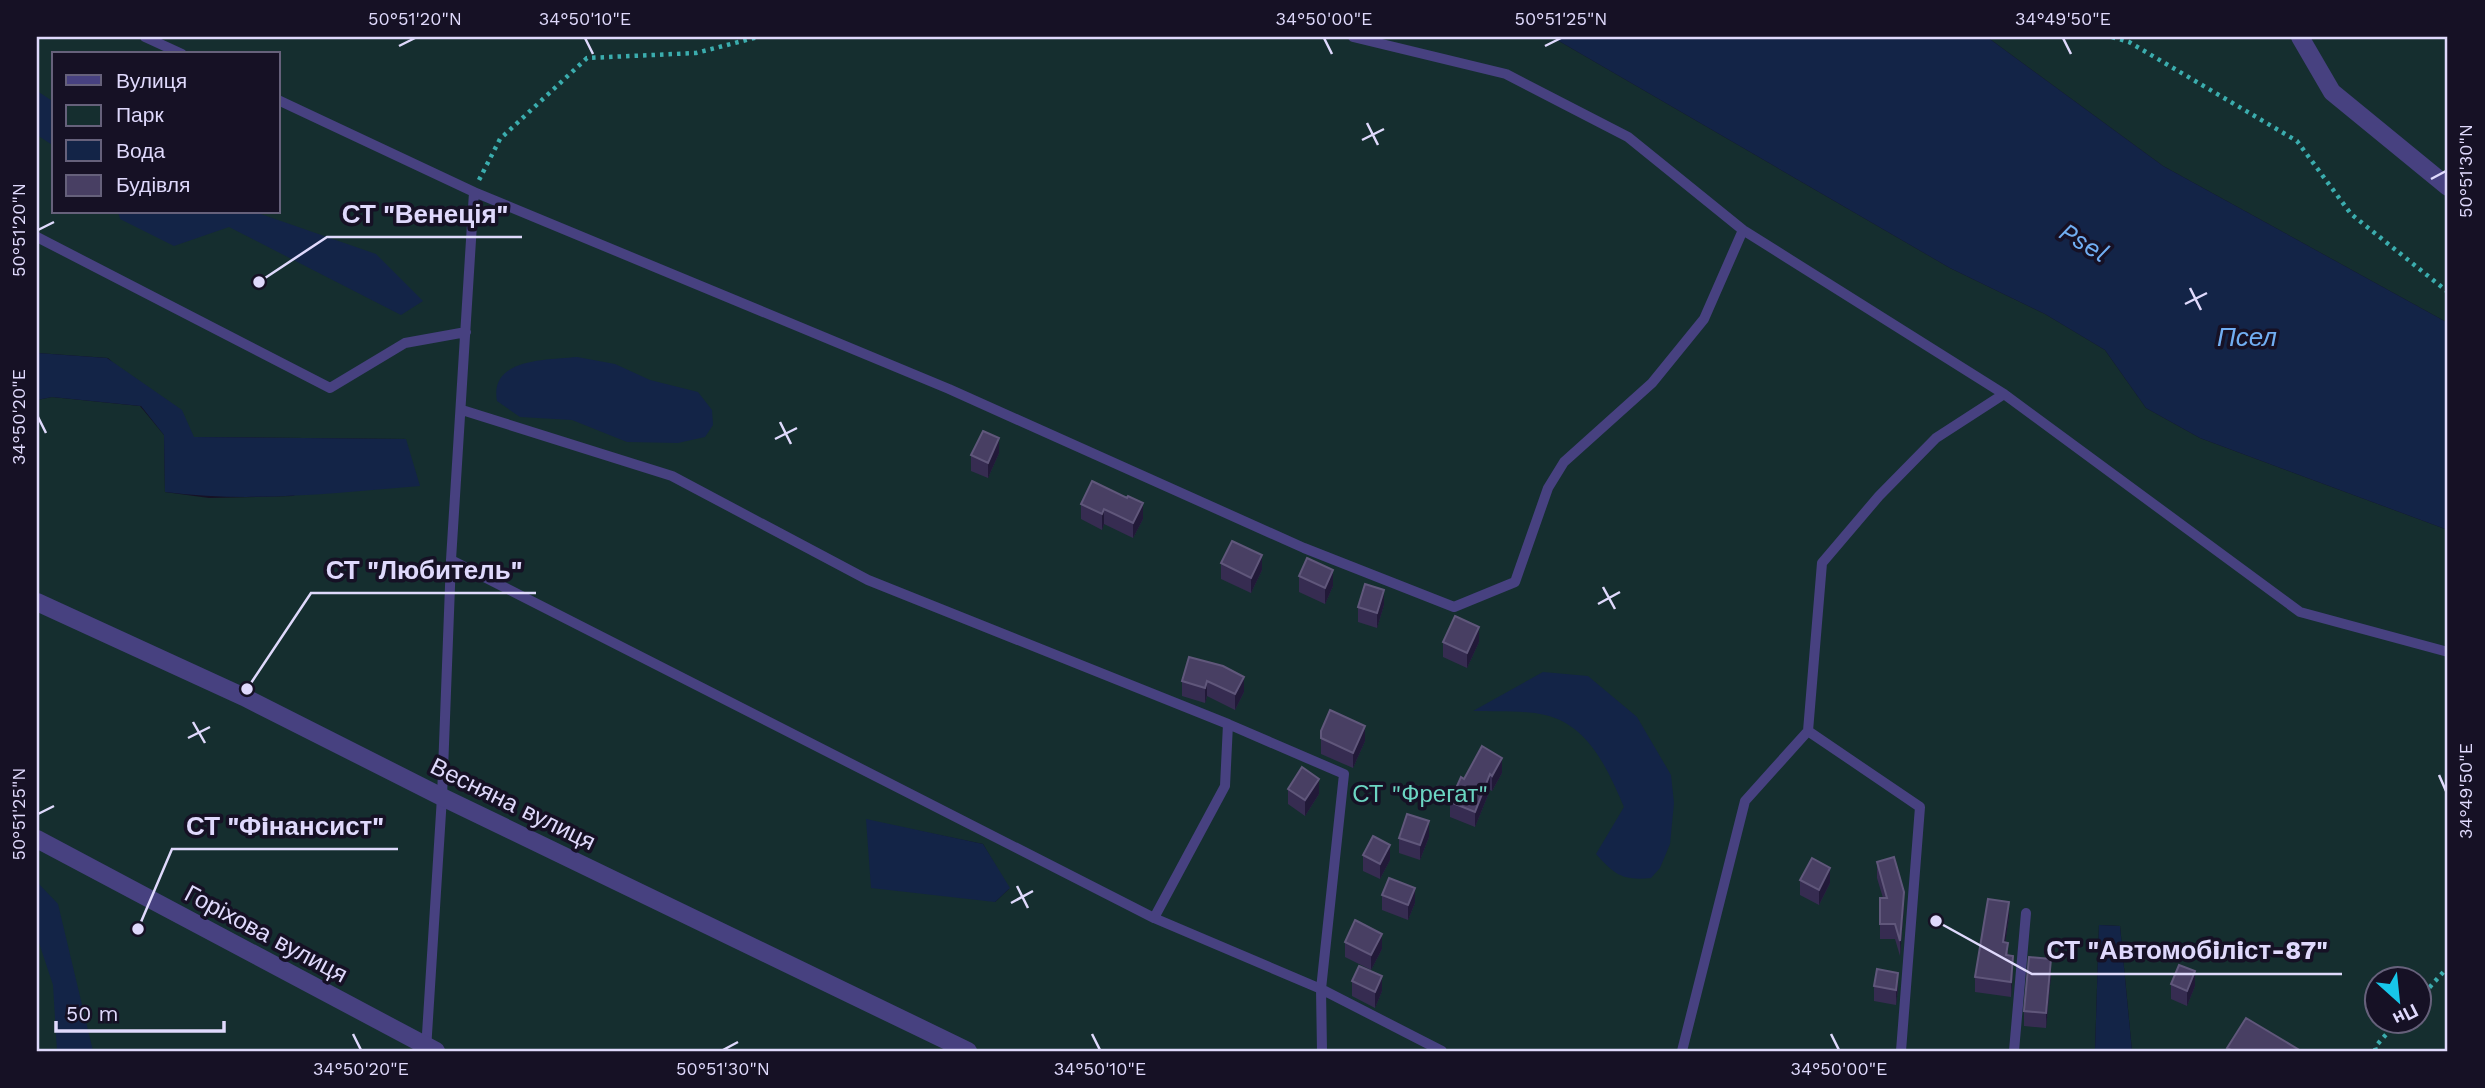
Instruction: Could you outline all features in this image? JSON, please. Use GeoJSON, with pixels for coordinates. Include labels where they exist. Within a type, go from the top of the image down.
{"type":"FeatureCollection","features":[{"type":"Feature","properties":{"kind":"street"},"geometry":{"type":"LineString","coordinates":[[2300,37],[2332,92],[2448,187]]}},
{"type":"Feature","properties":{"kind":"street","name":"Весняна вулиця"},"geometry":{"type":"LineString","coordinates":[[37,602],[244,697],[442,797],[968,1051]]}},
{"type":"Feature","properties":{"kind":"street","name":"Горіхова вулиця"},"geometry":{"type":"LineString","coordinates":[[37,839],[429,1050]]}},
{"type":"Feature","properties":{"kind":"lane"},"geometry":{"type":"LineString","coordinates":[[145,37],[178,52]]}},
{"type":"Feature","properties":{"kind":"lane"},"geometry":{"type":"LineString","coordinates":[[1353,37],[1506,74],[1628,137],[1743,230],[2004,394],[2300,612],[2448,652]]}},
{"type":"Feature","properties":{"kind":"lane"},"geometry":{"type":"LineString","coordinates":[[280,101],[474,192],[949,389],[1304,548],[1454,607],[1516,582],[1548,488],[1564,462],[1652,383],[1704,318],[1743,230]]}},
{"type":"Feature","properties":{"kind":"lane"},"geometry":{"type":"LineString","coordinates":[[429,1050],[452,560],[474,192]]}},
{"type":"Feature","properties":{"kind":"lane"},"geometry":{"type":"LineString","coordinates":[[37,237],[330,388],[405,342],[466,332]]}},
{"type":"Feature","properties":{"kind":"lane"},"geometry":{"type":"LineString","coordinates":[[1682,1051],[1745,801],[1808,731],[1822,563],[1879,496],[1936,439],[2004,394]]}},
{"type":"Feature","properties":{"kind":"lane"},"geometry":{"type":"LineString","coordinates":[[462,410],[672,476],[868,580],[1228,724],[1345,774],[1321,989],[1322,1051]]}},
{"type":"Feature","properties":{"kind":"lane"},"geometry":{"type":"LineString","coordinates":[[452,560],[1154,918],[1321,989],[1442,1051]]}},
{"type":"Feature","properties":{"kind":"lane"},"geometry":{"type":"LineString","coordinates":[[1154,918],[1225,786],[1228,724]]}},
{"type":"Feature","properties":{"kind":"lane"},"geometry":{"type":"LineString","coordinates":[[1808,731],[1920,807],[1901,1051]]}},
{"type":"Feature","properties":{"kind":"lane"},"geometry":{"type":"LineString","coordinates":[[2014,1051],[2026,913]]}},
{"type":"Feature","properties":{"kind":"path"},"geometry":{"type":"LineString","coordinates":[[474,192],[500,139],[587,58],[696,53],[758,37]]}},
{"type":"Feature","properties":{"kind":"path"},"geometry":{"type":"LineString","coordinates":[[2112,37],[2129,42],[2297,141],[2351,214],[2448,292]]}},
{"type":"Feature","properties":{"kind":"path"},"geometry":{"type":"LineString","coordinates":[[2432,985],[2448,967]]}},
{"type":"Feature","properties":{"kind":"path"},"geometry":{"type":"LineString","coordinates":[[2376,1051],[2375,1047],[2385,1036]]}},
{"type":"Feature","properties":{"kind":"green space","name":"СТ \"Фрегат\""},"geometry":{"type":"Polygon","coordinates":[[[37,37],[1552,37],[1950,268],[2045,314],[2105,350],[2146,408],[2200,438],[2448,530],[2448,1051],[2132,1051],[2120,926],[2099,925],[2095,1051],[37,1051],[37,400],[52,397],[140,406],[164,435],[165,492],[209,498],[293,496],[406,439],[193,437],[108,358],[37,353],[37,37]],[[866,820],[995,902],[1009,889],[983,844],[866,820]]]}},
{"type":"Feature","properties":{"kind":"green space"},"geometry":{"type":"Polygon","coordinates":[[[1987,37],[2448,37],[2448,323],[2163,166],[1987,37]]]}},
{"type":"Feature","properties":{"kind":"water","name":"Псел"},"geometry":{"type":"Polygon","coordinates":[[[1552,37],[1987,37],[2163,166],[2448,323],[2448,530],[2200,438],[2146,408],[2105,350],[2045,314],[1950,268],[1552,37]]]}},
{"type":"Feature","properties":{"kind":"water"},"geometry":{"type":"Polygon","coordinates":[[[37,91],[52,101],[52,145],[37,135],[37,91]]]}},
{"type":"Feature","properties":{"kind":"water"},"geometry":{"type":"Polygon","coordinates":[[[119,214],[261,214],[376,254],[423,301],[401,315],[229,227],[174,246],[120,219],[119,214]]]}},
{"type":"Feature","properties":{"kind":"water"},"geometry":{"type":"Polygon","coordinates":[[[37,353],[107,358],[182,410],[194,437],[406,439],[420,486],[261,497],[165,492],[164,435],[141,406],[52,397],[37,400],[37,353]]]}},
{"type":"Feature","properties":{"kind":"water"},"geometry":{"type":"Polygon","coordinates":[[[577,357],[615,364],[650,380],[698,392],[712,410],[713,425],[705,437],[678,443],[627,442],[572,420],[520,417],[497,401],[497,387],[502,376],[511,369],[536,361],[577,357]]]}},
{"type":"Feature","properties":{"kind":"water"},"geometry":{"type":"Polygon","coordinates":[[[1543,672],[1588,676],[1637,717],[1671,775],[1674,803],[1670,844],[1660,868],[1651,878],[1619,875],[1596,854],[1624,807],[1604,764],[1574,728],[1560,720],[1537,713],[1473,711],[1543,672]]]}},
{"type":"Feature","properties":{"kind":"water"},"geometry":{"type":"Polygon","coordinates":[[[866,819],[983,844],[1010,888],[995,902],[871,888],[866,819]]]}},
{"type":"Feature","properties":{"kind":"water"},"geometry":{"type":"Polygon","coordinates":[[[37,882],[58,904],[93,1051],[57,1051],[53,985],[37,937],[37,882]]]}},
{"type":"Feature","properties":{"kind":"water"},"geometry":{"type":"Polygon","coordinates":[[[2099,925],[2120,926],[2132,1051],[2095,1051],[2099,925]]]}},
{"type":"Feature","properties":{"kind":"building"},"geometry":{"type":"Polygon","coordinates":[[[983,431],[999,438],[988,463],[971,455],[983,431]]]}},
{"type":"Feature","properties":{"kind":"building"},"geometry":{"type":"Polygon","coordinates":[[[1092,481],[1143,503],[1133,523],[1104,509],[1102,514],[1081,504],[1092,481]]]}},
{"type":"Feature","properties":{"kind":"building"},"geometry":{"type":"Polygon","coordinates":[[[1232,541],[1262,555],[1251,578],[1221,563],[1232,541]]]}},
{"type":"Feature","properties":{"kind":"building"},"geometry":{"type":"Polygon","coordinates":[[[1307,558],[1333,570],[1325,588],[1299,576],[1307,558]]]}},
{"type":"Feature","properties":{"kind":"building"},"geometry":{"type":"Polygon","coordinates":[[[1365,584],[1384,590],[1377,613],[1358,607],[1365,584]]]}},
{"type":"Feature","properties":{"kind":"building"},"geometry":{"type":"Polygon","coordinates":[[[1455,616],[1479,627],[1467,653],[1443,642],[1455,616]]]}},
{"type":"Feature","properties":{"kind":"building"},"geometry":{"type":"Polygon","coordinates":[[[1189,657],[1223,666],[1244,677],[1235,694],[1207,681],[1205,688],[1182,681],[1189,657]]]}},
{"type":"Feature","properties":{"kind":"building"},"geometry":{"type":"Polygon","coordinates":[[[1330,710],[1365,726],[1353,753],[1321,738],[1321,731],[1330,710]]]}},
{"type":"Feature","properties":{"kind":"building"},"geometry":{"type":"Polygon","coordinates":[[[1482,746],[1502,758],[1492,776],[1490,774],[1475,812],[1450,802],[1461,777],[1464,779],[1482,746]]]}},
{"type":"Feature","properties":{"kind":"building"},"geometry":{"type":"Polygon","coordinates":[[[1302,767],[1319,779],[1305,800],[1288,789],[1302,767]]]}},
{"type":"Feature","properties":{"kind":"building"},"geometry":{"type":"Polygon","coordinates":[[[1407,814],[1429,821],[1420,845],[1399,838],[1407,814]]]}},
{"type":"Feature","properties":{"kind":"building"},"geometry":{"type":"Polygon","coordinates":[[[1373,836],[1390,845],[1380,864],[1363,855],[1373,836]]]}},
{"type":"Feature","properties":{"kind":"building"},"geometry":{"type":"Polygon","coordinates":[[[1894,857],[1904,892],[1900,941],[1895,924],[1880,924],[1880,898],[1887,898],[1877,862],[1894,857]]]}},
{"type":"Feature","properties":{"kind":"building"},"geometry":{"type":"Polygon","coordinates":[[[1812,858],[1830,868],[1819,890],[1800,880],[1812,858]]]}},
{"type":"Feature","properties":{"kind":"building"},"geometry":{"type":"Polygon","coordinates":[[[1389,878],[1415,888],[1408,905],[1382,895],[1389,878]]]}},
{"type":"Feature","properties":{"kind":"building"},"geometry":{"type":"Polygon","coordinates":[[[1988,899],[2009,902],[2003,942],[2008,943],[2006,955],[2013,956],[2011,982],[1975,977],[1988,899]]]}},
{"type":"Feature","properties":{"kind":"building"},"geometry":{"type":"Polygon","coordinates":[[[1355,920],[1382,934],[1371,955],[1345,942],[1355,920]]]}},
{"type":"Feature","properties":{"kind":"building"},"geometry":{"type":"Polygon","coordinates":[[[2029,957],[2051,959],[2046,1013],[2024,1011],[2029,957]]]}},
{"type":"Feature","properties":{"kind":"building"},"geometry":{"type":"Polygon","coordinates":[[[2179,965],[2195,971],[2187,991],[2171,984],[2179,965]]]}},
{"type":"Feature","properties":{"kind":"building"},"geometry":{"type":"Polygon","coordinates":[[[1359,966],[1382,976],[1375,992],[1352,981],[1359,966]]]}},
{"type":"Feature","properties":{"kind":"building"},"geometry":{"type":"Polygon","coordinates":[[[1877,969],[1898,973],[1896,990],[1874,986],[1877,969]]]}},
{"type":"Feature","properties":{"kind":"building"},"geometry":{"type":"Polygon","coordinates":[[[2246,1018],[2301,1051],[2233,1051],[2227,1048],[2246,1018]]]}},
{"type":"Feature","properties":{"kind":"place","name":"СТ \"Венеція\""},"geometry":{"type":"Point","coordinates":[259,282]}},
{"type":"Feature","properties":{"kind":"place","name":"СТ \"Любитель\""},"geometry":{"type":"Point","coordinates":[247,689]}},
{"type":"Feature","properties":{"kind":"place","name":"СТ \"Автомобiлiст-87\""},"geometry":{"type":"Point","coordinates":[1936,921]}},
{"type":"Feature","properties":{"kind":"place","name":"СТ \"Фiнансист\""},"geometry":{"type":"Point","coordinates":[138,929]}},
{"type":"Feature","properties":{"kind":"water label","name":"Psel"},"geometry":{"type":"Point","coordinates":[2084,242]}}]}
